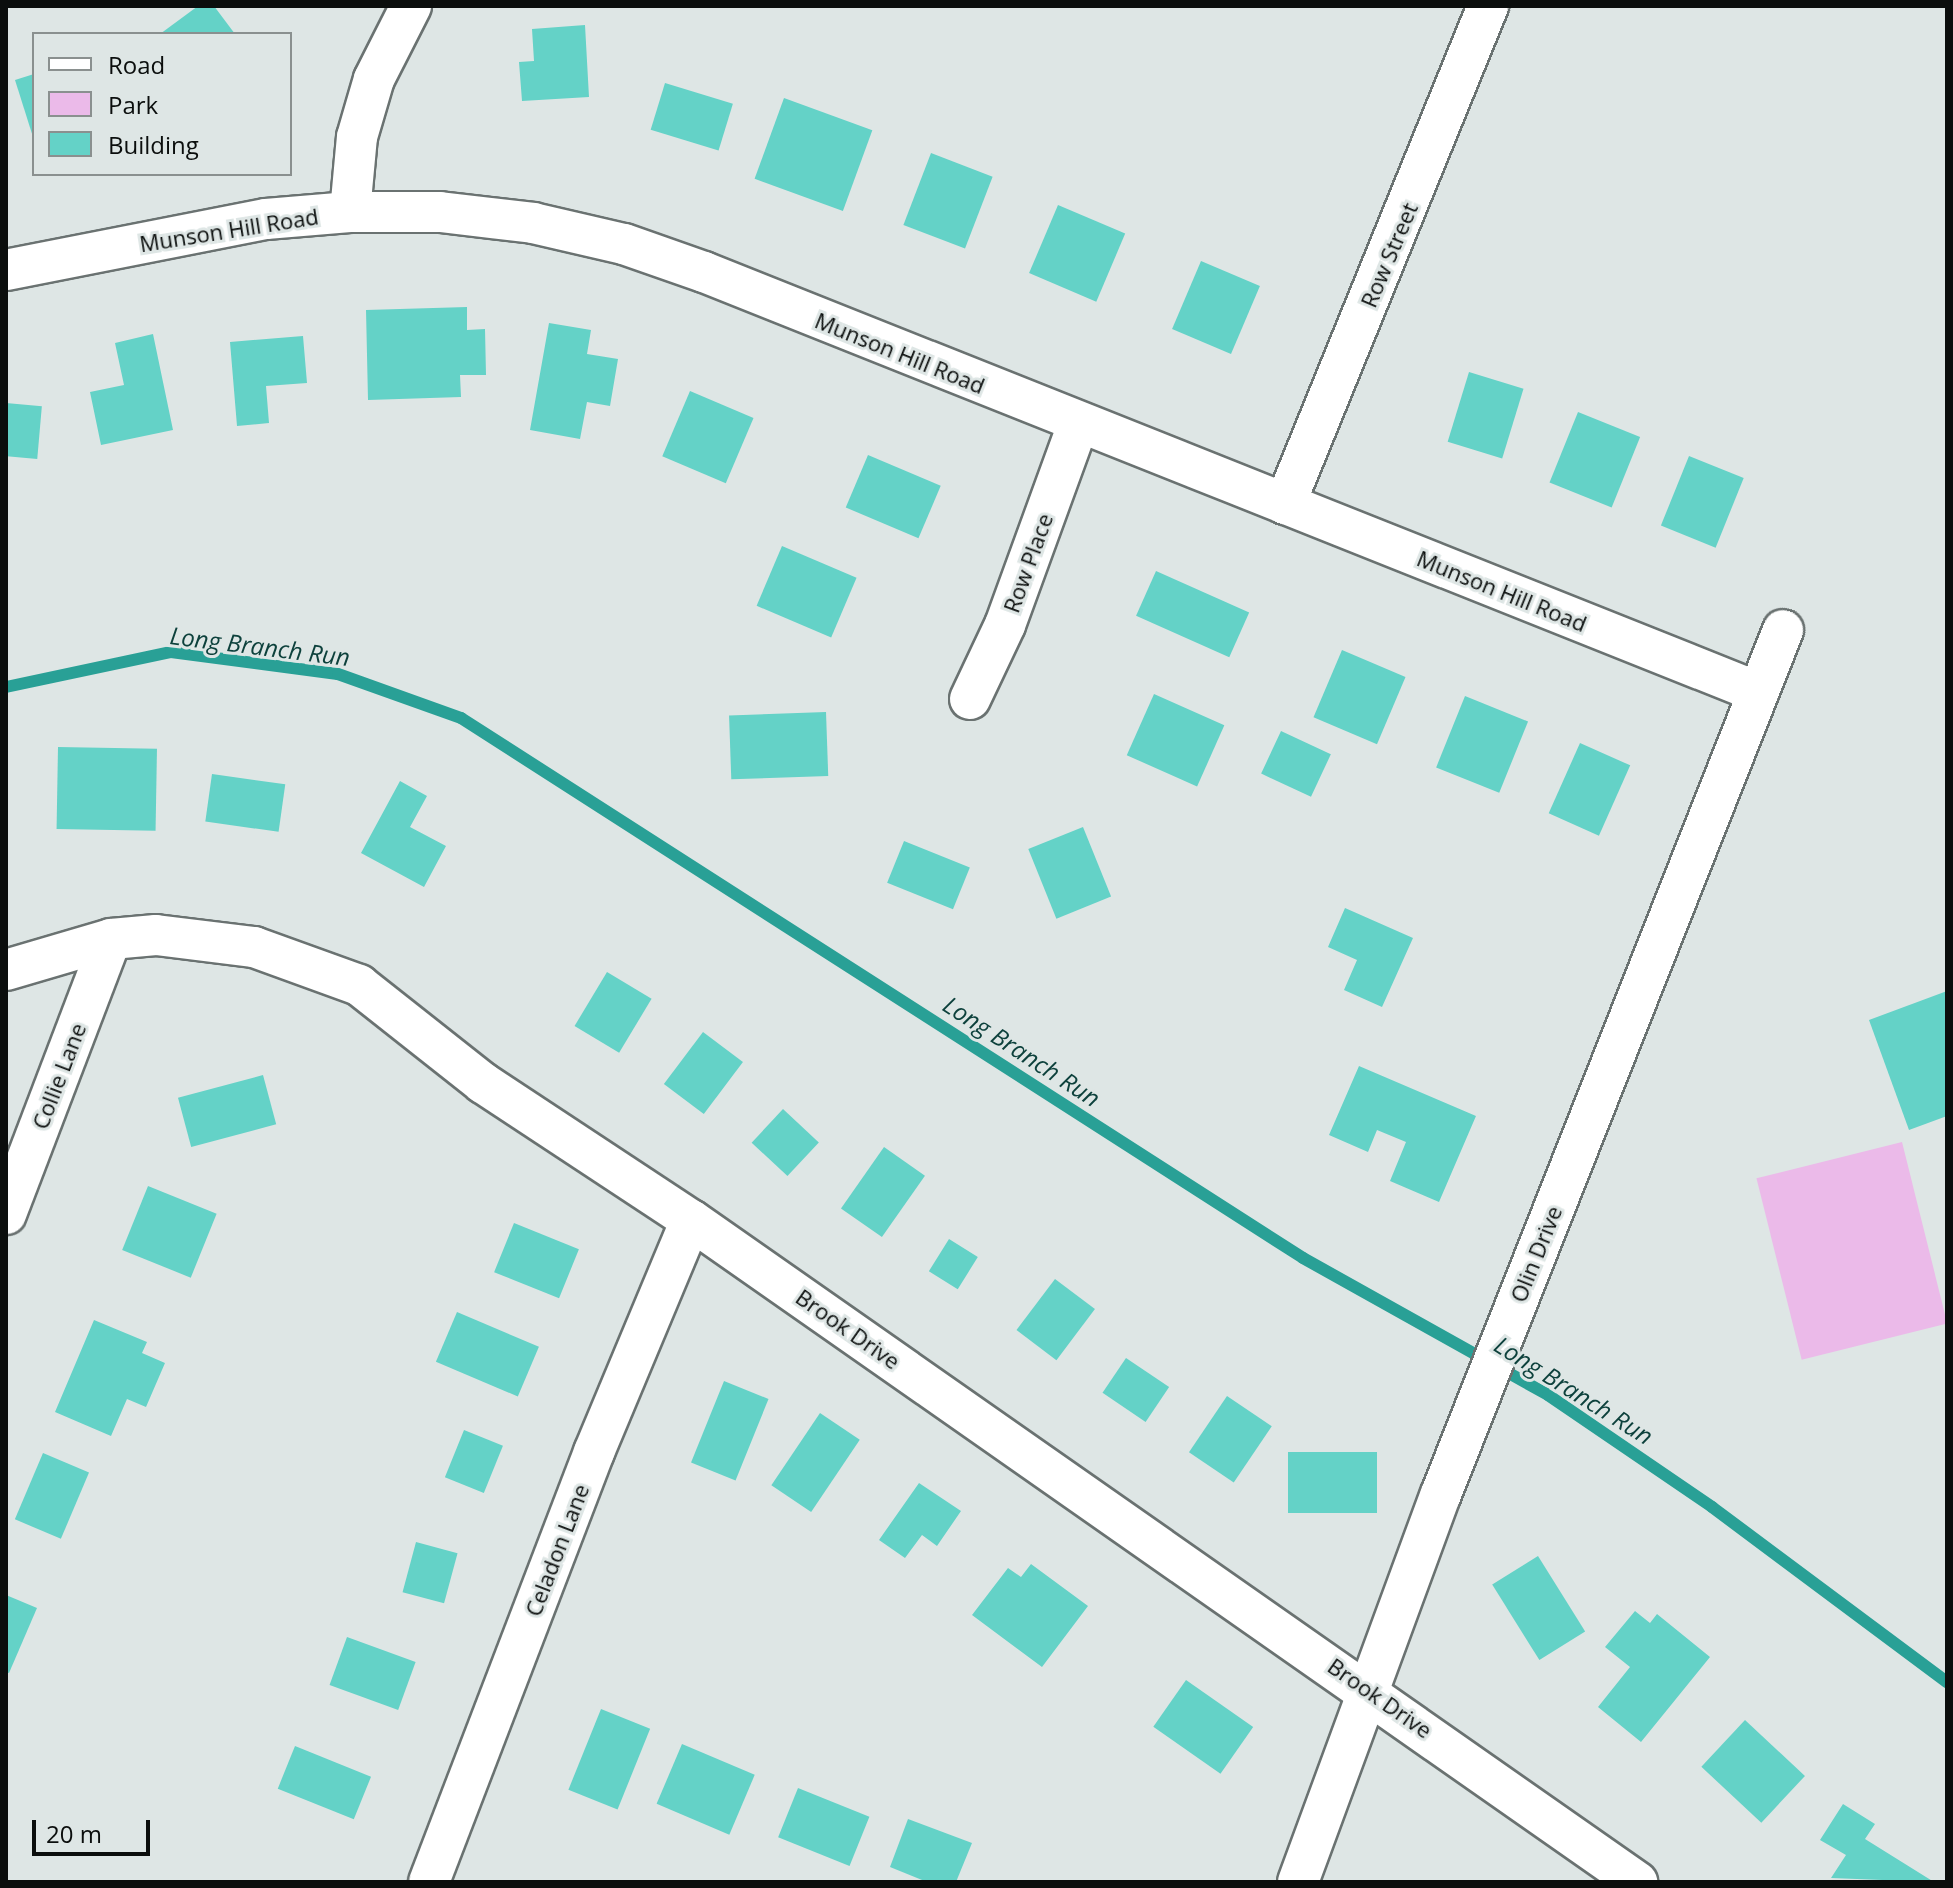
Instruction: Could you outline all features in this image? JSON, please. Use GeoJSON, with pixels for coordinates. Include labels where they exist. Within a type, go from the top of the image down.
{"type":"FeatureCollection","features":[{"type":"Feature","properties":{"kind":"street"},"geometry":{"type":"LineString","coordinates":[[350,212],[357,137],[374,79],[411,6]]}},
{"type":"Feature","properties":{"kind":"street","name":"Row Street"},"geometry":{"type":"LineString","coordinates":[[1285,504],[1488,6]]}},
{"type":"Feature","properties":{"kind":"street","name":"Munson Hill Road"},"geometry":{"type":"LineString","coordinates":[[6,270],[266,219],[350,212],[486,218],[624,244],[704,272],[1078,424],[1758,692]]}},
{"type":"Feature","properties":{"kind":"street","name":"Row Place"},"geometry":{"type":"LineString","coordinates":[[970,699],[1005,625],[1078,424]]}},
{"type":"Feature","properties":{"kind":"street","name":"Olin Drive"},"geometry":{"type":"LineString","coordinates":[[1298,1882],[1485,1383],[1783,630]]}},
{"type":"Feature","properties":{"kind":"street","name":"Brook Drive"},"geometry":{"type":"LineString","coordinates":[[6,970],[111,939],[156,935],[254,947],[359,985],[483,1083],[691,1220],[1368,1689],[1637,1882]]}},
{"type":"Feature","properties":{"kind":"street","name":"Collie Lane"},"geometry":{"type":"LineString","coordinates":[[6,1214],[111,939]]}},
{"type":"Feature","properties":{"kind":"street","name":"Celadon Lane"},"geometry":{"type":"LineString","coordinates":[[429,1882],[594,1452],[691,1220]]}},
{"type":"Feature","properties":{"kind":"green space"},"geometry":{"type":"Polygon","coordinates":[[[1902,1142],[1947,1324],[1802,1360],[1756,1178],[1902,1142]]]}},
{"type":"Feature","properties":{"kind":"building"},"geometry":{"type":"Polygon","coordinates":[[[198,6],[214,6],[234,32],[163,32],[198,6]]]}},
{"type":"Feature","properties":{"kind":"building"},"geometry":{"type":"Polygon","coordinates":[[[585,25],[589,97],[522,101],[519,62],[534,61],[532,29],[585,25]]]}},
{"type":"Feature","properties":{"kind":"building"},"geometry":{"type":"Polygon","coordinates":[[[32,75],[32,134],[15,80],[32,75]]]}},
{"type":"Feature","properties":{"kind":"building"},"geometry":{"type":"Polygon","coordinates":[[[665,83],[733,104],[719,151],[651,130],[665,83]]]}},
{"type":"Feature","properties":{"kind":"building"},"geometry":{"type":"Polygon","coordinates":[[[784,98],[872,130],[843,211],[755,179],[784,98]]]}},
{"type":"Feature","properties":{"kind":"building"},"geometry":{"type":"Polygon","coordinates":[[[931,153],[993,177],[965,249],[903,225],[931,153]]]}},
{"type":"Feature","properties":{"kind":"building"},"geometry":{"type":"Polygon","coordinates":[[[1058,205],[1125,234],[1096,302],[1029,273],[1058,205]]]}},
{"type":"Feature","properties":{"kind":"building"},"geometry":{"type":"Polygon","coordinates":[[[1201,261],[1260,286],[1231,354],[1172,329],[1201,261]]]}},
{"type":"Feature","properties":{"kind":"building"},"geometry":{"type":"Polygon","coordinates":[[[467,307],[467,330],[485,329],[486,375],[460,375],[461,397],[368,400],[366,310],[467,307]]]}},
{"type":"Feature","properties":{"kind":"building"},"geometry":{"type":"Polygon","coordinates":[[[549,323],[591,330],[587,354],[618,359],[610,406],[587,402],[580,439],[530,430],[549,323]]]}},
{"type":"Feature","properties":{"kind":"building"},"geometry":{"type":"Polygon","coordinates":[[[153,334],[173,430],[101,445],[90,392],[124,385],[115,343],[153,334]]]}},
{"type":"Feature","properties":{"kind":"building"},"geometry":{"type":"Polygon","coordinates":[[[303,336],[307,383],[266,386],[269,423],[237,426],[230,342],[303,336]]]}},
{"type":"Feature","properties":{"kind":"building"},"geometry":{"type":"Polygon","coordinates":[[[1469,372],[1524,389],[1502,458],[1448,442],[1469,372]]]}},
{"type":"Feature","properties":{"kind":"building"},"geometry":{"type":"Polygon","coordinates":[[[690,391],[754,418],[726,483],[662,456],[690,391]]]}},
{"type":"Feature","properties":{"kind":"building"},"geometry":{"type":"Polygon","coordinates":[[[6,403],[42,406],[37,459],[6,456],[6,403]]]}},
{"type":"Feature","properties":{"kind":"building"},"geometry":{"type":"Polygon","coordinates":[[[1578,412],[1640,437],[1612,508],[1550,482],[1578,412]]]}},
{"type":"Feature","properties":{"kind":"building"},"geometry":{"type":"Polygon","coordinates":[[[868,455],[941,486],[918,538],[846,507],[868,455]]]}},
{"type":"Feature","properties":{"kind":"building"},"geometry":{"type":"Polygon","coordinates":[[[1689,456],[1744,478],[1716,548],[1661,526],[1689,456]]]}},
{"type":"Feature","properties":{"kind":"building"},"geometry":{"type":"Polygon","coordinates":[[[782,546],[857,578],[831,637],[757,606],[782,546]]]}},
{"type":"Feature","properties":{"kind":"building"},"geometry":{"type":"Polygon","coordinates":[[[1156,571],[1249,612],[1229,657],[1136,616],[1156,571]]]}},
{"type":"Feature","properties":{"kind":"building"},"geometry":{"type":"Polygon","coordinates":[[[1342,650],[1406,677],[1377,744],[1313,717],[1342,650]]]}},
{"type":"Feature","properties":{"kind":"building"},"geometry":{"type":"Polygon","coordinates":[[[1154,694],[1224,725],[1197,787],[1127,755],[1154,694]]]}},
{"type":"Feature","properties":{"kind":"building"},"geometry":{"type":"Polygon","coordinates":[[[1465,696],[1528,721],[1499,793],[1436,767],[1465,696]]]}},
{"type":"Feature","properties":{"kind":"building"},"geometry":{"type":"Polygon","coordinates":[[[826,712],[828,776],[731,779],[729,715],[826,712]]]}},
{"type":"Feature","properties":{"kind":"building"},"geometry":{"type":"Polygon","coordinates":[[[1281,731],[1331,754],[1311,797],[1261,774],[1281,731]]]}},
{"type":"Feature","properties":{"kind":"building"},"geometry":{"type":"Polygon","coordinates":[[[1580,743],[1630,765],[1599,836],[1549,813],[1580,743]]]}},
{"type":"Feature","properties":{"kind":"building"},"geometry":{"type":"Polygon","coordinates":[[[58,747],[157,749],[156,831],[57,829],[58,747]]]}},
{"type":"Feature","properties":{"kind":"building"},"geometry":{"type":"Polygon","coordinates":[[[212,774],[285,784],[279,832],[205,822],[212,774]]]}},
{"type":"Feature","properties":{"kind":"building"},"geometry":{"type":"Polygon","coordinates":[[[400,781],[427,796],[410,827],[446,846],[424,887],[361,853],[400,781]]]}},
{"type":"Feature","properties":{"kind":"building"},"geometry":{"type":"Polygon","coordinates":[[[1083,827],[1111,897],[1056,919],[1028,849],[1083,827]]]}},
{"type":"Feature","properties":{"kind":"building"},"geometry":{"type":"Polygon","coordinates":[[[904,841],[970,868],[953,909],[887,883],[904,841]]]}},
{"type":"Feature","properties":{"kind":"building"},"geometry":{"type":"Polygon","coordinates":[[[1345,908],[1413,938],[1382,1007],[1344,990],[1357,960],[1328,947],[1345,908]]]}},
{"type":"Feature","properties":{"kind":"building"},"geometry":{"type":"Polygon","coordinates":[[[607,972],[652,999],[619,1053],[575,1026],[607,972]]]}},
{"type":"Feature","properties":{"kind":"building"},"geometry":{"type":"Polygon","coordinates":[[[1947,991],[1947,1116],[1909,1130],[1869,1020],[1947,991]]]}},
{"type":"Feature","properties":{"kind":"building"},"geometry":{"type":"Polygon","coordinates":[[[703,1032],[743,1062],[704,1114],[664,1084],[703,1032]]]}},
{"type":"Feature","properties":{"kind":"building"},"geometry":{"type":"Polygon","coordinates":[[[1359,1066],[1476,1116],[1439,1202],[1390,1181],[1406,1142],[1377,1130],[1368,1152],[1329,1135],[1359,1066]]]}},
{"type":"Feature","properties":{"kind":"building"},"geometry":{"type":"Polygon","coordinates":[[[263,1075],[276,1124],[191,1147],[178,1098],[263,1075]]]}},
{"type":"Feature","properties":{"kind":"building"},"geometry":{"type":"Polygon","coordinates":[[[783,1109],[819,1142],[787,1176],[752,1143],[783,1109]]]}},
{"type":"Feature","properties":{"kind":"building"},"geometry":{"type":"Polygon","coordinates":[[[884,1147],[925,1176],[882,1237],[841,1208],[884,1147]]]}},
{"type":"Feature","properties":{"kind":"building"},"geometry":{"type":"Polygon","coordinates":[[[148,1186],[217,1214],[191,1278],[122,1250],[148,1186]]]}},
{"type":"Feature","properties":{"kind":"building"},"geometry":{"type":"Polygon","coordinates":[[[514,1223],[579,1249],[559,1298],[494,1272],[514,1223]]]}},
{"type":"Feature","properties":{"kind":"building"},"geometry":{"type":"Polygon","coordinates":[[[949,1239],[978,1257],[958,1289],[929,1271],[949,1239]]]}},
{"type":"Feature","properties":{"kind":"building"},"geometry":{"type":"Polygon","coordinates":[[[1055,1279],[1095,1309],[1056,1360],[1016,1330],[1055,1279]]]}},
{"type":"Feature","properties":{"kind":"building"},"geometry":{"type":"Polygon","coordinates":[[[457,1312],[539,1347],[518,1396],[436,1362],[457,1312]]]}},
{"type":"Feature","properties":{"kind":"building"},"geometry":{"type":"Polygon","coordinates":[[[94,1320],[147,1342],[142,1353],[165,1363],[146,1407],[127,1399],[111,1436],[55,1412],[94,1320]]]}},
{"type":"Feature","properties":{"kind":"building"},"geometry":{"type":"Polygon","coordinates":[[[1126,1358],[1169,1387],[1146,1422],[1103,1393],[1126,1358]]]}},
{"type":"Feature","properties":{"kind":"building"},"geometry":{"type":"Polygon","coordinates":[[[724,1381],[769,1399],[736,1481],[691,1463],[724,1381]]]}},
{"type":"Feature","properties":{"kind":"building"},"geometry":{"type":"Polygon","coordinates":[[[1227,1396],[1272,1426],[1234,1483],[1189,1452],[1227,1396]]]}},
{"type":"Feature","properties":{"kind":"building"},"geometry":{"type":"Polygon","coordinates":[[[820,1413],[860,1440],[811,1512],[771,1485],[820,1413]]]}},
{"type":"Feature","properties":{"kind":"building"},"geometry":{"type":"Polygon","coordinates":[[[464,1430],[503,1446],[484,1493],[445,1477],[464,1430]]]}},
{"type":"Feature","properties":{"kind":"building"},"geometry":{"type":"Polygon","coordinates":[[[1288,1452],[1377,1452],[1377,1513],[1288,1513],[1288,1452]]]}},
{"type":"Feature","properties":{"kind":"building"},"geometry":{"type":"Polygon","coordinates":[[[43,1453],[89,1473],[61,1539],[15,1519],[43,1453]]]}},
{"type":"Feature","properties":{"kind":"building"},"geometry":{"type":"Polygon","coordinates":[[[919,1483],[961,1511],[937,1546],[922,1535],[905,1558],[879,1540],[919,1483]]]}},
{"type":"Feature","properties":{"kind":"building"},"geometry":{"type":"Polygon","coordinates":[[[416,1542],[458,1553],[444,1603],[403,1592],[416,1542]]]}},
{"type":"Feature","properties":{"kind":"building"},"geometry":{"type":"Polygon","coordinates":[[[1538,1556],[1585,1631],[1539,1660],[1492,1585],[1538,1556]]]}},
{"type":"Feature","properties":{"kind":"building"},"geometry":{"type":"Polygon","coordinates":[[[1031,1564],[1088,1606],[1042,1667],[972,1615],[1008,1568],[1021,1577],[1031,1564]]]}},
{"type":"Feature","properties":{"kind":"building"},"geometry":{"type":"Polygon","coordinates":[[[6,1595],[37,1608],[9,1673],[6,1672],[6,1595]]]}},
{"type":"Feature","properties":{"kind":"building"},"geometry":{"type":"Polygon","coordinates":[[[1635,1611],[1650,1623],[1657,1614],[1710,1657],[1641,1742],[1598,1707],[1630,1667],[1605,1647],[1635,1611]]]}},
{"type":"Feature","properties":{"kind":"building"},"geometry":{"type":"Polygon","coordinates":[[[347,1637],[416,1662],[398,1710],[330,1685],[347,1637]]]}},
{"type":"Feature","properties":{"kind":"building"},"geometry":{"type":"Polygon","coordinates":[[[1186,1680],[1253,1727],[1220,1774],[1153,1727],[1186,1680]]]}},
{"type":"Feature","properties":{"kind":"building"},"geometry":{"type":"Polygon","coordinates":[[[601,1709],[650,1729],[618,1810],[568,1790],[601,1709]]]}},
{"type":"Feature","properties":{"kind":"building"},"geometry":{"type":"Polygon","coordinates":[[[1745,1720],[1805,1776],[1761,1823],[1701,1767],[1745,1720]]]}},
{"type":"Feature","properties":{"kind":"building"},"geometry":{"type":"Polygon","coordinates":[[[682,1744],[755,1775],[729,1835],[657,1804],[682,1744]]]}},
{"type":"Feature","properties":{"kind":"building"},"geometry":{"type":"Polygon","coordinates":[[[295,1746],[371,1777],[354,1819],[278,1789],[295,1746]]]}},
{"type":"Feature","properties":{"kind":"building"},"geometry":{"type":"Polygon","coordinates":[[[798,1788],[869,1817],[850,1866],[778,1837],[798,1788]]]}},
{"type":"Feature","properties":{"kind":"building"},"geometry":{"type":"Polygon","coordinates":[[[1843,1804],[1875,1824],[1865,1839],[1934,1882],[1831,1878],[1846,1855],[1820,1840],[1843,1804]]]}},
{"type":"Feature","properties":{"kind":"building"},"geometry":{"type":"Polygon","coordinates":[[[908,1819],[972,1843],[956,1882],[927,1882],[890,1867],[908,1819]]]}},
{"type":"Feature","properties":{"kind":"waterway","name":"Long Branch Run"},"geometry":{"type":"LineString","coordinates":[[6,687],[171,652],[338,674],[461,718],[1303,1258],[1548,1395],[1712,1507],[1947,1682]]}}]}
